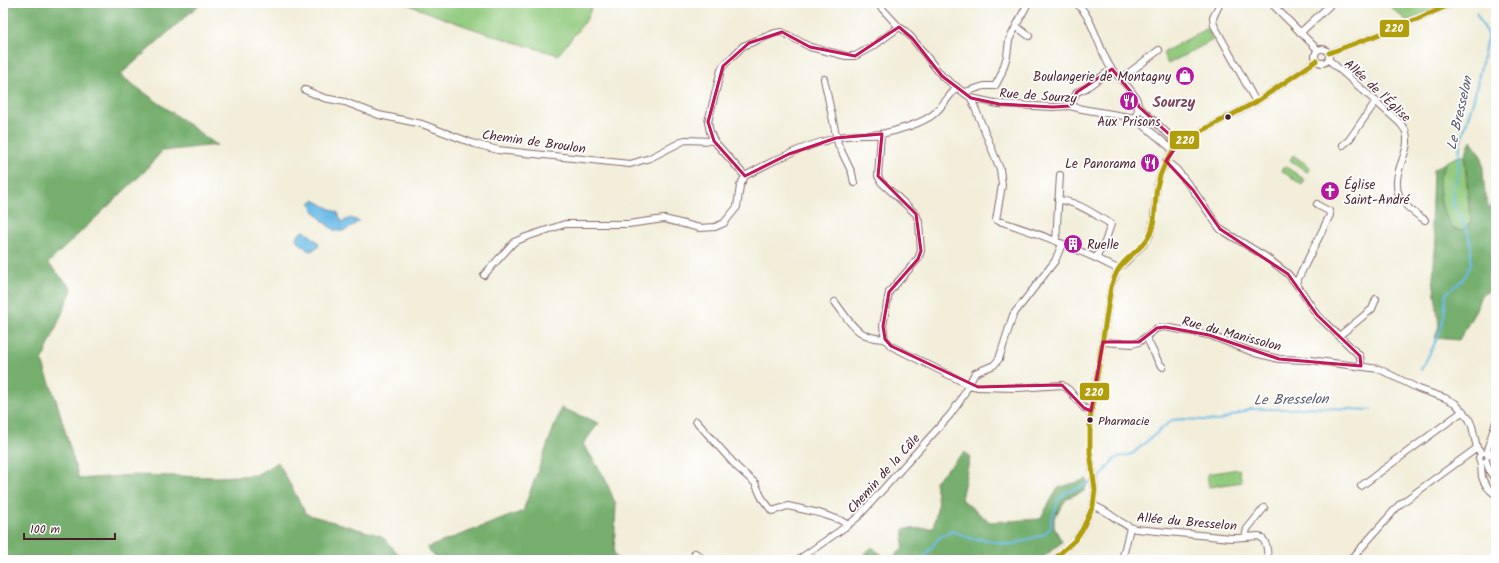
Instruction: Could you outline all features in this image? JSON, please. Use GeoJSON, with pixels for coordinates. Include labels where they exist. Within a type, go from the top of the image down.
{"type":"FeatureCollection","features":[{"type":"Feature","properties":{"kind":"street"},"geometry":{"type":"LineString","coordinates":[[878,3],[899,27],[912,38],[942,76],[971,98],[1000,169],[1002,185],[996,220],[1056,240],[1118,269]]}},
{"type":"Feature","properties":{"kind":"street"},"geometry":{"type":"LineString","coordinates":[[965,92],[984,86],[995,86],[1007,56],[1010,40],[1028,3]]}},
{"type":"Feature","properties":{"kind":"street"},"geometry":{"type":"LineString","coordinates":[[1076,3],[1084,11],[1094,33],[1099,39],[1112,69],[1136,98],[1139,108],[1179,142]]}},
{"type":"Feature","properties":{"kind":"street"},"geometry":{"type":"LineString","coordinates":[[1220,3],[1213,18],[1214,25],[1256,102]]}},
{"type":"Feature","properties":{"kind":"street"},"geometry":{"type":"LineString","coordinates":[[1271,3],[1318,50]]}},
{"type":"Feature","properties":{"kind":"street"},"geometry":{"type":"LineString","coordinates":[[1053,560],[1075,540],[1082,530],[1093,506],[1095,485],[1090,452],[1091,411],[1111,287],[1118,269],[1144,244],[1150,235],[1153,225],[1156,186],[1166,161],[1173,150],[1179,142],[1256,102],[1316,61],[1324,63],[1329,57],[1452,4],[1459,3]]}},
{"type":"Feature","properties":{"kind":"street"},"geometry":{"type":"LineString","coordinates":[[1300,33],[1329,6]]}},
{"type":"Feature","properties":{"kind":"street"},"geometry":{"type":"LineString","coordinates":[[745,176],[714,141],[708,122],[721,70],[723,66],[743,46],[775,33],[782,32],[810,47],[838,54],[855,56],[875,45],[899,27]]}},
{"type":"Feature","properties":{"kind":"street"},"geometry":{"type":"LineString","coordinates":[[1017,27],[1029,36]]}},
{"type":"Feature","properties":{"kind":"street"},"geometry":{"type":"LineString","coordinates":[[1318,50],[1324,49],[1329,57]]}},
{"type":"Feature","properties":{"kind":"street"},"geometry":{"type":"LineString","coordinates":[[1120,79],[1159,50]]}},
{"type":"Feature","properties":{"kind":"street"},"geometry":{"type":"LineString","coordinates":[[1316,61],[1315,56],[1318,50]]}},
{"type":"Feature","properties":{"kind":"street","name":"Allée de l'Église"},"geometry":{"type":"LineString","coordinates":[[1329,57],[1400,123],[1406,133],[1407,148],[1397,173],[1397,189],[1402,202],[1411,211],[1426,220]]}},
{"type":"Feature","properties":{"kind":"street"},"geometry":{"type":"LineString","coordinates":[[1070,106],[1077,92],[1086,88],[1112,69]]}},
{"type":"Feature","properties":{"kind":"street"},"geometry":{"type":"LineString","coordinates":[[824,79],[836,138],[852,173],[854,183]]}},
{"type":"Feature","properties":{"kind":"street"},"geometry":{"type":"LineString","coordinates":[[484,275],[514,242],[565,224],[628,224],[664,219],[700,228],[715,227],[724,223],[737,207],[740,186],[745,176],[790,154],[836,138],[881,134],[897,130],[927,118],[934,113],[957,87]]}},
{"type":"Feature","properties":{"kind":"street","name":"Chemin de Broulon"},"geometry":{"type":"LineString","coordinates":[[305,90],[324,98],[344,102],[379,115],[422,124],[476,144],[498,150],[630,164],[650,158],[685,140],[714,141]]}},
{"type":"Feature","properties":{"kind":"street","name":"Rue de Sourzy"},"geometry":{"type":"LineString","coordinates":[[971,98],[999,104],[1053,107],[1070,106],[1135,118]]}},
{"type":"Feature","properties":{"kind":"street"},"geometry":{"type":"LineString","coordinates":[[1343,145],[1349,140],[1376,101]]}},
{"type":"Feature","properties":{"kind":"street"},"geometry":{"type":"LineString","coordinates":[[1139,108],[1135,118],[1173,150]]}},
{"type":"Feature","properties":{"kind":"street"},"geometry":{"type":"LineString","coordinates":[[881,134],[878,176],[881,182],[916,214],[919,222],[921,251],[918,258],[889,292],[883,326],[885,339],[891,346],[969,385],[978,387],[1018,388],[1062,385],[1069,390],[1084,408],[1091,411]]}},
{"type":"Feature","properties":{"kind":"street"},"geometry":{"type":"LineString","coordinates":[[1166,161],[1176,169],[1193,190],[1220,229],[1266,257],[1288,274],[1296,283],[1317,315],[1360,356],[1360,366]]}},
{"type":"Feature","properties":{"kind":"street"},"geometry":{"type":"LineString","coordinates":[[1056,240],[1060,175]]}},
{"type":"Feature","properties":{"kind":"street"},"geometry":{"type":"LineString","coordinates":[[1058,200],[1064,200],[1080,207],[1111,224],[1105,242],[1096,258]]}},
{"type":"Feature","properties":{"kind":"street"},"geometry":{"type":"LineString","coordinates":[[1296,283],[1330,215],[1329,211],[1317,204]]}},
{"type":"Feature","properties":{"kind":"street","name":"Chemin de la Câle"},"geometry":{"type":"LineString","coordinates":[[798,560],[858,517],[950,415],[975,374],[994,365],[999,359],[1013,315],[1055,261],[1062,244]]}},
{"type":"Feature","properties":{"kind":"street"},"geometry":{"type":"LineString","coordinates":[[1338,336],[1372,309],[1376,299]]}},
{"type":"Feature","properties":{"kind":"street"},"geometry":{"type":"LineString","coordinates":[[835,302],[857,330],[862,334],[876,339],[885,339]]}},
{"type":"Feature","properties":{"kind":"street","name":"Rue du Manissolon"},"geometry":{"type":"LineString","coordinates":[[1103,342],[1132,344],[1146,338],[1157,328],[1165,327],[1209,336],[1255,353],[1280,359],[1304,360],[1379,369],[1419,389],[1450,400],[1463,411]]}},
{"type":"Feature","properties":{"kind":"street"},"geometry":{"type":"LineString","coordinates":[[1146,338],[1159,363],[1163,367]]}},
{"type":"Feature","properties":{"kind":"street"},"geometry":{"type":"LineString","coordinates":[[1361,486],[1463,411],[1472,426],[1490,472],[1496,480]]}},
{"type":"Feature","properties":{"kind":"street"},"geometry":{"type":"LineString","coordinates":[[696,421],[737,467],[755,483],[762,498],[772,511],[788,506],[819,513],[840,520],[848,525]]}},
{"type":"Feature","properties":{"kind":"street"},"geometry":{"type":"LineString","coordinates":[[1496,422],[1483,455],[1482,478],[1487,486],[1496,495]]}},
{"type":"Feature","properties":{"kind":"street"},"geometry":{"type":"LineString","coordinates":[[1347,560],[1355,555],[1399,505],[1483,455],[1492,452],[1496,446]]}},
{"type":"Feature","properties":{"kind":"street","name":"Allée du Bresselon"},"geometry":{"type":"LineString","coordinates":[[1093,506],[1098,507],[1130,528],[1231,538],[1257,536],[1262,538],[1266,545],[1268,560]]}},
{"type":"Feature","properties":{"kind":"street"},"geometry":{"type":"LineString","coordinates":[[1245,537],[1247,529],[1264,508]]}},
{"type":"Feature","properties":{"kind":"street"},"geometry":{"type":"LineString","coordinates":[[1122,560],[1130,528]]}},
{"type":"Feature","properties":{"kind":"street"},"geometry":{"type":"LineString","coordinates":[[695,553],[705,560]]}},
{"type":"Feature","properties":{"kind":"highlighted area"},"geometry":{"type":"Polygon","coordinates":[[[899,27],[912,38],[942,76],[971,98],[999,104],[1053,107],[1070,106],[1077,92],[1112,69],[1136,98],[1139,107],[1179,143],[1166,161],[1193,190],[1220,229],[1288,274],[1317,315],[1360,356],[1361,366],[1279,359],[1209,335],[1165,327],[1157,328],[1139,342],[1103,342],[1091,411],[1084,408],[1062,385],[978,387],[891,346],[885,339],[883,326],[889,292],[918,259],[921,251],[916,214],[878,176],[882,134],[836,138],[789,154],[745,176],[714,141],[708,122],[723,66],[749,43],[782,32],[810,47],[855,56],[899,27]]]}},
{"type":"Feature","properties":{"kind":"green space"},"geometry":{"type":"Polygon","coordinates":[[[3,3],[201,3],[120,75],[217,145],[162,151],[144,172],[48,263],[72,289],[42,361],[57,403],[79,479],[135,475],[216,477],[256,475],[278,462],[306,514],[382,536],[402,558],[401,560],[3,560],[3,3]]]}},
{"type":"Feature","properties":{"kind":"green space"},"geometry":{"type":"Polygon","coordinates":[[[405,3],[501,3],[511,6],[516,3],[593,3],[587,19],[558,55],[519,44],[443,18],[405,3]]]}},
{"type":"Feature","properties":{"kind":"green space"},"geometry":{"type":"Polygon","coordinates":[[[1386,3],[1449,3],[1407,21],[1386,3]]]}},
{"type":"Feature","properties":{"kind":"green space"},"geometry":{"type":"Polygon","coordinates":[[[1207,28],[1213,40],[1168,64],[1163,53],[1207,28]]]}},
{"type":"Feature","properties":{"kind":"green space"},"geometry":{"type":"Polygon","coordinates":[[[1471,140],[1482,158],[1485,195],[1489,210],[1496,196],[1496,288],[1481,295],[1475,312],[1459,340],[1435,338],[1439,326],[1433,278],[1436,238],[1431,227],[1433,170],[1446,162],[1439,179],[1440,198],[1443,210],[1453,229],[1462,230],[1471,223],[1465,155],[1471,140]]]}},
{"type":"Feature","properties":{"kind":"green space"},"geometry":{"type":"Polygon","coordinates":[[[1464,154],[1471,223],[1462,230],[1451,228],[1443,210],[1440,198],[1439,179],[1446,162],[1464,154]]]}},
{"type":"Feature","properties":{"kind":"green space"},"geometry":{"type":"Polygon","coordinates":[[[1293,155],[1311,168],[1307,172],[1290,160],[1293,155]]]}},
{"type":"Feature","properties":{"kind":"green space"},"geometry":{"type":"Polygon","coordinates":[[[1285,166],[1305,180],[1302,185],[1282,171],[1285,166]]]}},
{"type":"Feature","properties":{"kind":"green space"},"geometry":{"type":"Polygon","coordinates":[[[561,408],[599,423],[583,444],[604,476],[616,505],[614,554],[619,560],[438,560],[426,548],[523,511],[561,408]]]}},
{"type":"Feature","properties":{"kind":"green space"},"geometry":{"type":"Polygon","coordinates":[[[964,452],[970,457],[961,499],[990,522],[1040,519],[1058,488],[1087,479],[1088,483],[1084,491],[1067,498],[1054,518],[1054,527],[1062,542],[1040,560],[888,560],[903,549],[904,529],[933,528],[938,505],[935,481],[964,452]]]}},
{"type":"Feature","properties":{"kind":"green space"},"geometry":{"type":"Polygon","coordinates":[[[1239,469],[1242,482],[1209,487],[1207,474],[1239,469]]]}},
{"type":"Feature","properties":{"kind":"green space"},"geometry":{"type":"Polygon","coordinates":[[[872,547],[888,560],[858,560],[872,547]]]}},
{"type":"Feature","properties":{"kind":"water"},"geometry":{"type":"Polygon","coordinates":[[[314,200],[338,213],[342,222],[350,218],[359,221],[345,230],[337,231],[328,226],[316,213],[310,203],[314,200]]]}},
{"type":"Feature","properties":{"kind":"water"},"geometry":{"type":"Polygon","coordinates":[[[303,231],[319,243],[318,247],[311,251],[307,250],[296,239],[297,236],[303,231]]]}},
{"type":"Feature","properties":{"kind":"waterway","name":"Le Bresselon"},"geometry":{"type":"LineString","coordinates":[[1421,370],[1440,331],[1445,314],[1447,292],[1465,277],[1471,263],[1471,244],[1466,227],[1454,206],[1452,192],[1458,174],[1460,143],[1474,98],[1488,34],[1476,13]]}},
{"type":"Feature","properties":{"kind":"waterway","name":"Le Bresselon"},"geometry":{"type":"LineString","coordinates":[[921,560],[940,537],[952,531],[972,539],[982,539],[1006,544],[1014,544],[1045,534],[1052,525],[1051,521],[1058,501],[1066,492],[1100,478],[1113,460],[1118,457],[1132,454],[1172,420],[1185,419],[1219,421],[1250,409],[1290,409],[1310,407],[1371,410]]}},
{"type":"Feature","properties":{"kind":"transit line","name":"220"},"geometry":{"type":"LineString","coordinates":[[1329,53],[1391,30],[1452,4],[1459,3]]}},
{"type":"Feature","properties":{"kind":"transit line","name":"220"},"geometry":{"type":"LineString","coordinates":[[1053,560],[1075,540],[1082,530],[1093,506],[1095,490],[1090,452],[1090,420],[1111,287],[1121,265],[1146,241],[1152,230],[1157,187],[1165,164],[1179,143],[1256,102],[1316,61]]}},
{"type":"Feature","properties":{"kind":"place","name":"Boulangerie de Montagny"},"geometry":{"type":"Point","coordinates":[1185,76]}},
{"type":"Feature","properties":{"kind":"place","name":"Aux Prisons"},"geometry":{"type":"Point","coordinates":[1129,101]}},
{"type":"Feature","properties":{"kind":"place","name":"Le Panorama"},"geometry":{"type":"Point","coordinates":[1150,163]}},
{"type":"Feature","properties":{"kind":"place","name":"Église Saint-André"},"geometry":{"type":"Point","coordinates":[1330,191]}},
{"type":"Feature","properties":{"kind":"place","name":"Ruelle"},"geometry":{"type":"Point","coordinates":[1073,244]}},
{"type":"Feature","properties":{"kind":"place","name":"Pharmacie"},"geometry":{"type":"Point","coordinates":[1090,420]}},
{"type":"Feature","properties":{"kind":"district","name":"Sourzy"},"geometry":{"type":"Point","coordinates":[1174,102]}}]}
